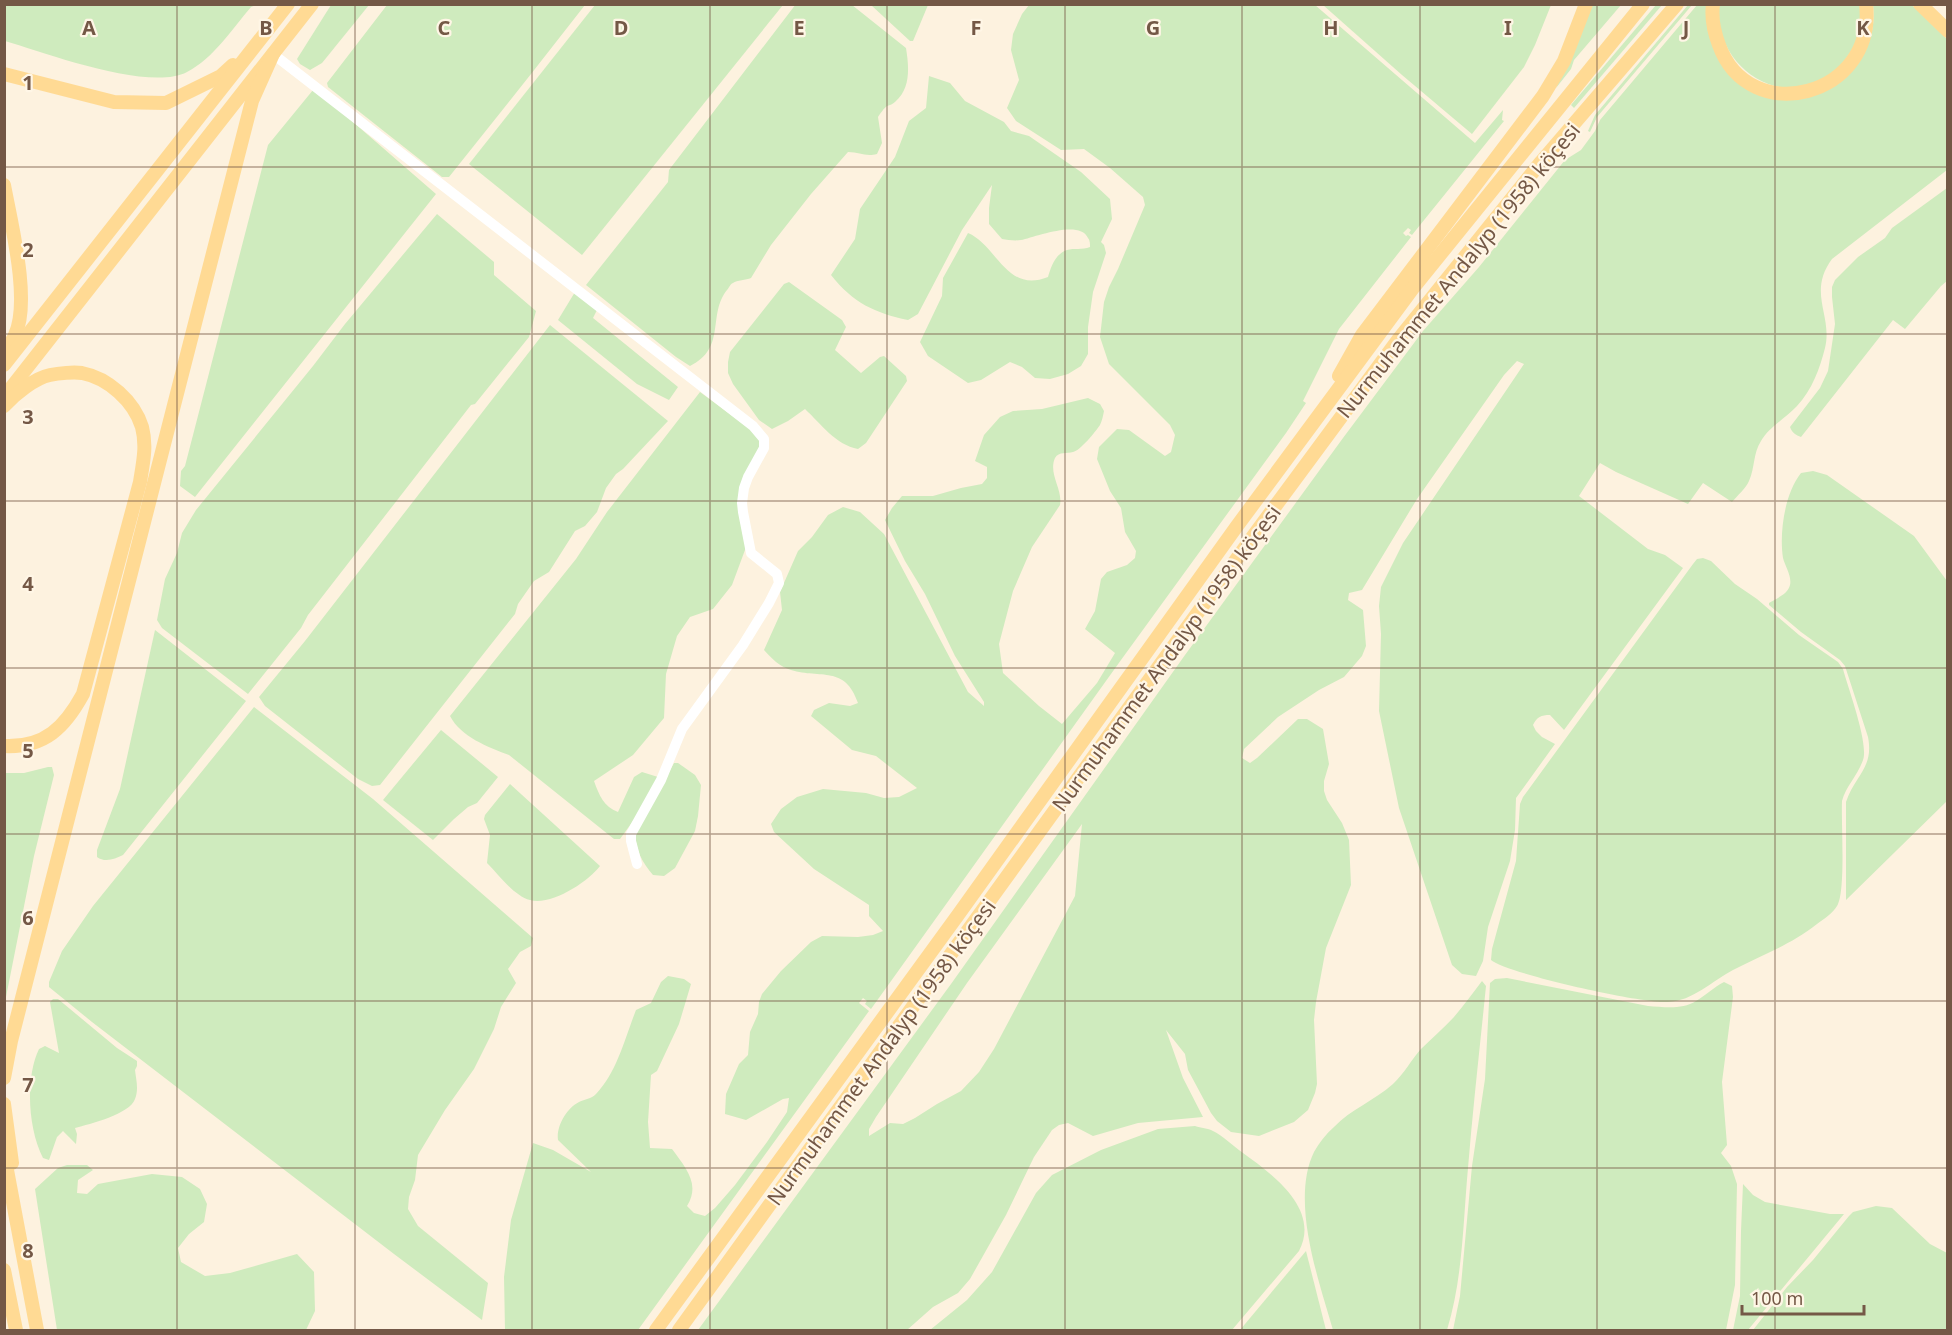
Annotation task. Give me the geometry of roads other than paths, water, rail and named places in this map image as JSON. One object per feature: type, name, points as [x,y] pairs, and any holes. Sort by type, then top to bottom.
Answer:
[{"type":"main road","points":[[4,365],[288,4]]},
{"type":"main road","points":[[4,397],[312,4]]},
{"type":"main road","points":[[1316,419],[1362,335],[1552,82],[1570,48],[1586,4]]},
{"type":"main road","name":"Nurmuhammet Andalyp (1958) köçesi","points":[[656,1330],[1413,288],[1642,4]]},
{"type":"main road","name":"Nurmuhammet Andalyp (1958) köçesi","points":[[679,1330],[1251,539],[1398,340],[1541,162],[1677,4]]},
{"type":"main road","points":[[1713,4],[1713,23],[1718,41],[1724,56],[1735,70],[1757,86],[1774,92],[1795,94],[1826,85],[1840,75],[1853,61],[1865,34],[1868,17],[1866,4]]},
{"type":"main road","points":[[1920,4],[1947,31]]},
{"type":"main road","points":[[4,74],[114,102],[166,103],[221,76],[261,40]]},
{"type":"main road","points":[[4,1078],[11,1041],[252,101],[273,54]]},
{"type":"main road","points":[[4,185],[20,279],[20,313],[16,335],[4,351]]},
{"type":"main road","points":[[4,406],[15,394],[48,375],[81,373],[107,383],[127,400],[141,426],[146,452],[83,694],[70,717],[52,735],[28,744],[4,747]]},
{"type":"main road","points":[[4,1104],[20,1239]]},
{"type":"main road","points":[[4,1154],[37,1330]]},
{"type":"main road","points":[[4,1270],[16,1330]]},
{"type":"street","points":[[273,54],[753,426],[764,439],[764,448],[744,488],[743,513],[751,553],[774,570],[779,583],[770,603],[743,645],[677,737],[661,780],[631,834],[637,864]]}]
